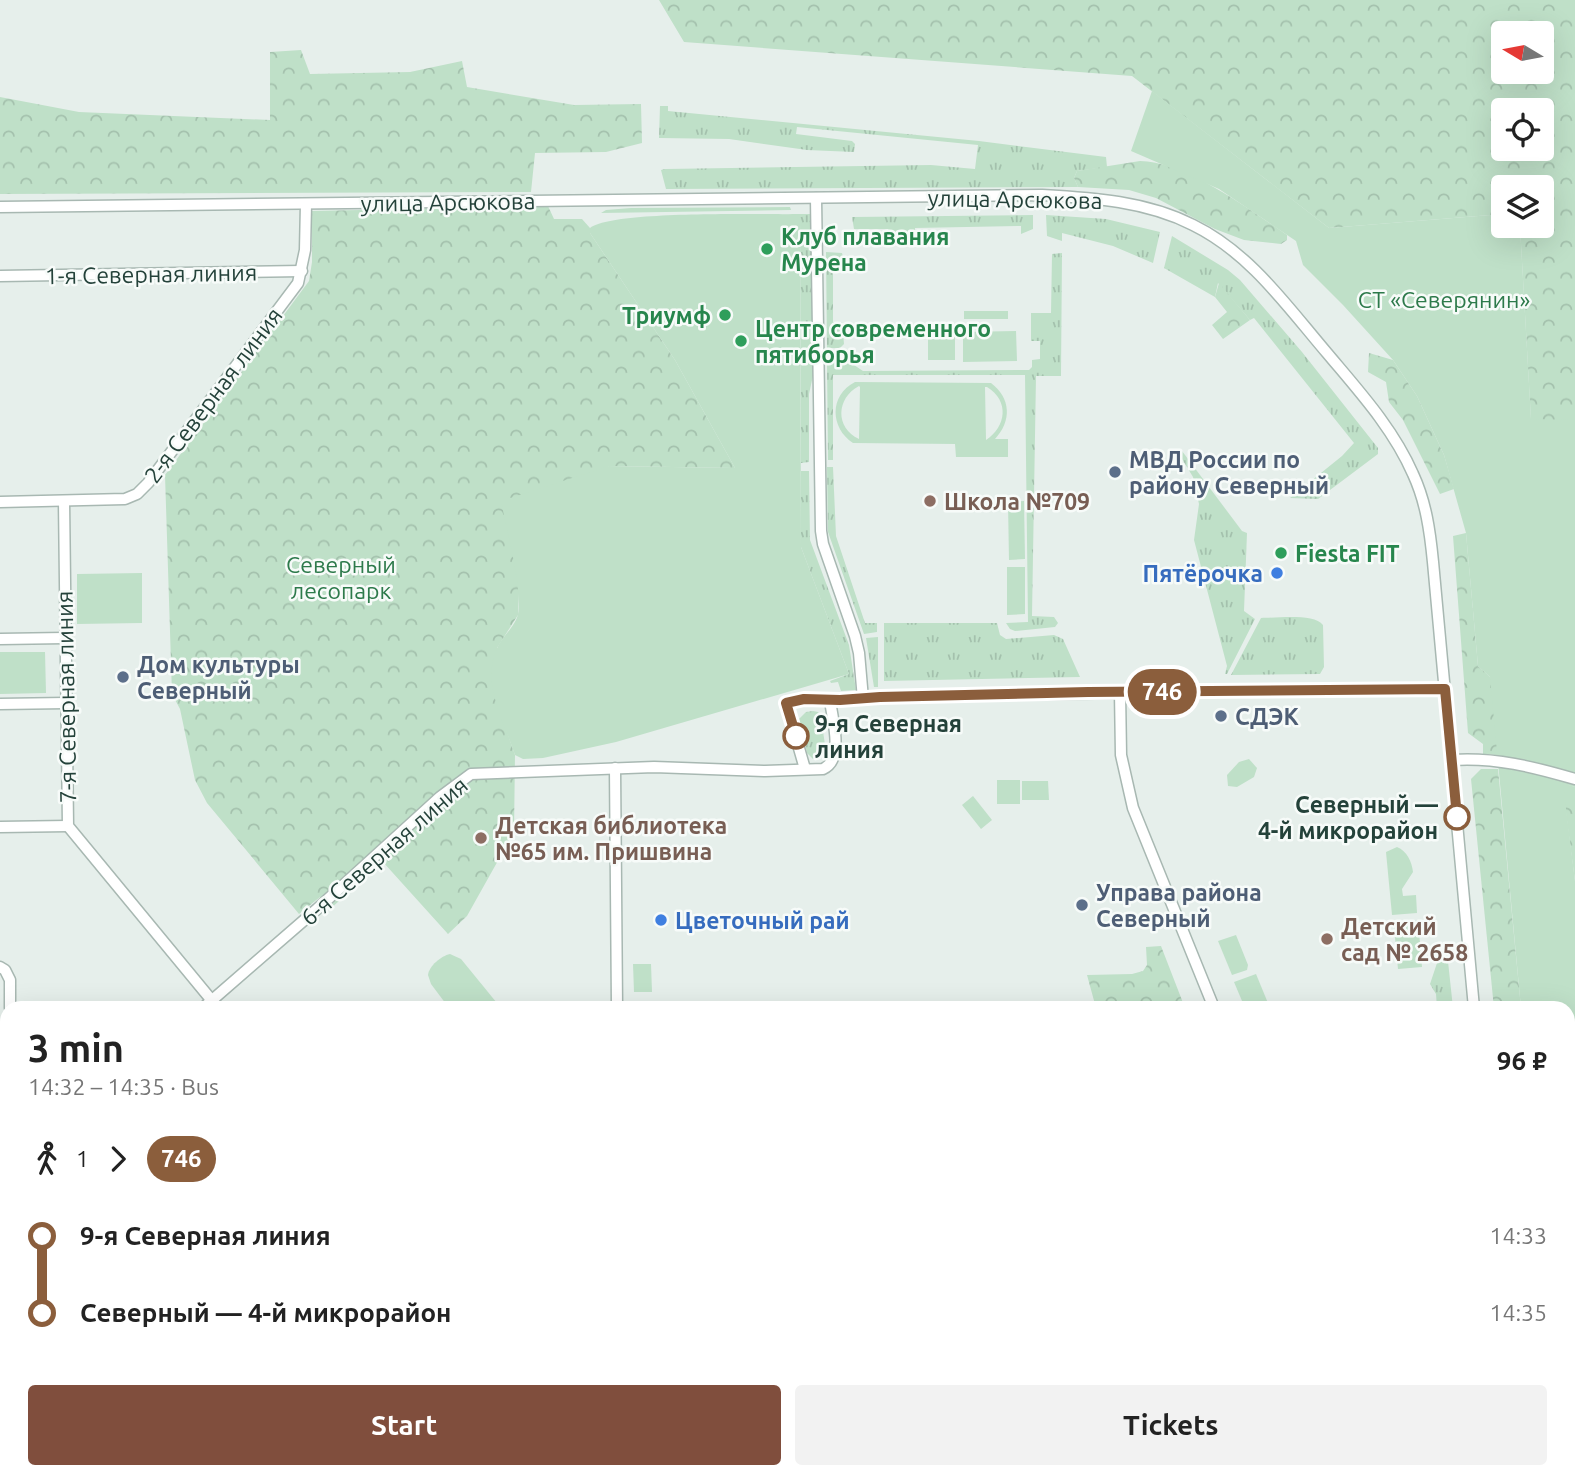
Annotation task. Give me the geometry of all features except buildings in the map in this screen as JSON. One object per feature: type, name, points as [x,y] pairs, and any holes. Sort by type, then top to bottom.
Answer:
[{"type":"street","name":"улица Арсюкова","points":[[0,207],[1042,195],[1112,200],[1171,215],[1204,231],[1239,254],[1264,278],[1361,394],[1397,441],[1420,491],[1430,534],[1473,1001]]},
{"type":"street","points":[[816,198],[821,531],[823,544],[855,636],[863,699]]},
{"type":"street","name":"2-я Северная линия","points":[[0,502],[125,499],[137,494],[298,283],[305,250],[306,204]]},
{"type":"street","name":"1-я Северная линия","points":[[0,276],[302,271]]},
{"type":"street","name":"7-я Северная линия","points":[[64,501],[68,826],[208,1001]]},
{"type":"street","points":[[0,639],[65,638]]},
{"type":"street","points":[[805,769],[786,703],[804,699],[1445,689]]},
{"type":"street","points":[[1120,692],[1121,755],[1133,808],[1211,1001]]},
{"type":"street","name":"6-я Северная линия","points":[[215,1001],[440,797],[471,774],[615,768],[826,768],[834,761],[836,754],[831,700]]},
{"type":"street","points":[[0,704],[66,703]]},
{"type":"street","points":[[1452,760],[1512,762],[1575,779]]},
{"type":"street","points":[[615,768],[617,1001]]},
{"type":"street","points":[[0,827],[68,826]]},
{"type":"street","points":[[0,967],[5,970],[10,980],[9,1001]]},
{"type":"green space","points":[[659,0],[1575,0],[1575,420],[1531,420],[1521,238],[1554,238],[1554,175],[1491,175],[1491,215],[1329,228],[1132,76],[684,42]]},
{"type":"green space","points":[[301,50],[310,74],[410,72],[462,61],[467,87],[574,105],[641,104],[642,143],[606,152],[535,153],[531,192],[0,194],[0,97],[79,112],[270,120],[270,52]]},
{"type":"green space","name":"СТ «Северянин»","points":[[1152,91],[1329,228],[1491,215],[1491,238],[1521,238],[1531,419],[1575,420],[1575,787],[1563,784],[1575,881],[1575,1001],[1520,1001],[1490,677],[1478,666],[1466,533],[1444,455],[1417,396],[1393,360],[1303,265],[1296,241],[1219,189],[1131,151]]},
{"type":"green space","points":[[660,106],[668,106],[668,111],[979,141],[1106,157],[1107,167],[1077,171],[1074,178],[1078,187],[666,189],[661,170],[665,169],[931,165],[975,169],[978,145],[797,127],[796,134],[852,141],[855,144],[854,152],[807,150],[729,139],[659,138]]},
{"type":"green space","points":[[1140,161],[1158,163],[1197,178],[1287,235],[1287,240],[1281,244],[1244,240],[1215,229],[1156,198],[1129,190],[1078,187],[1074,178],[1077,171]]},
{"type":"green space","name":"Северный лесопарк","points":[[548,206],[554,219],[582,219],[590,228],[590,233],[675,360],[735,468],[609,466],[519,593],[518,615],[497,648],[506,729],[515,755],[514,832],[467,916],[448,934],[383,862],[330,909],[320,897],[299,914],[207,803],[195,780],[180,709],[172,694],[165,475],[309,281],[312,262],[312,211]]},
{"type":"green space","points":[[790,207],[791,210],[601,213],[606,210],[631,208]]},
{"type":"green space","points":[[800,214],[810,214],[814,371],[809,394],[809,462],[801,463]]},
{"type":"green space","points":[[800,214],[801,547],[849,674],[616,742],[543,758],[523,759],[515,755],[496,701],[492,673],[498,646],[515,622],[519,604],[501,501],[609,466],[735,468],[675,360],[590,233],[590,228],[604,222],[657,216]]},
{"type":"green space","points":[[1033,215],[1033,229],[1021,234],[1021,226],[915,228],[915,236],[892,238],[888,229],[854,229],[852,217]]},
{"type":"green space","points":[[1046,215],[1106,219],[1160,232],[1153,263],[1113,246],[1062,233],[1062,241],[1047,236]]},
{"type":"green space","points":[[1172,236],[1240,280],[1302,352],[1378,448],[1378,454],[1318,499],[1290,498],[1354,443],[1254,318],[1250,320],[1218,283],[1215,297],[1164,268]]},
{"type":"green space","points":[[826,252],[842,253],[843,257],[838,264],[833,264],[833,322],[842,322],[844,344],[840,348],[827,348]]},
{"type":"green space","points":[[1062,253],[1061,376],[1036,376],[1032,616],[1054,617],[1058,623],[1055,627],[1015,631],[1006,623],[1028,622],[1025,375],[833,375],[833,460],[828,460],[827,362],[848,361],[863,371],[1029,370],[1032,360],[1040,359],[1040,341],[1031,341],[1031,313],[1051,313],[1052,254]]},
{"type":"green space","points":[[1219,283],[1250,320],[1223,339],[1212,325],[1227,312],[1215,297]]},
{"type":"green space","points":[[964,311],[1008,311],[1008,319],[964,319]]},
{"type":"green space","points":[[1016,331],[1017,361],[963,362],[963,332]]},
{"type":"green space","points":[[928,336],[955,336],[955,360],[928,360]]},
{"type":"green space","points":[[1369,353],[1393,360],[1417,396],[1444,455],[1454,489],[1440,494],[1403,420],[1389,402],[1386,382],[1368,372]]},
{"type":"green space","points":[[855,382],[991,383],[1006,403],[1004,425],[995,439],[1008,439],[1008,457],[956,457],[955,444],[853,443],[840,429],[836,412],[840,395]],"holes":[[[860,387],[859,439],[846,428],[841,413],[846,398]],[[987,387],[999,399],[1003,414],[998,428],[986,440]]]},
{"type":"green space","points":[[1182,451],[1242,531],[1247,533],[1244,611],[1255,619],[1227,674],[1194,540],[1199,504],[1193,477],[1179,454]]},
{"type":"green space","points":[[827,467],[833,467],[836,536],[865,623],[877,623],[877,632],[864,634],[828,532]]},
{"type":"green space","points":[[801,471],[809,471],[810,540],[849,645],[856,690],[841,691],[838,682],[830,681],[849,674],[801,547]]},
{"type":"green space","points":[[1024,501],[1025,559],[1009,560],[1008,502]]},
{"type":"green space","points":[[1466,533],[1478,666],[1490,677],[1541,758],[1483,754],[1483,744],[1468,733],[1453,536]]},
{"type":"green space","points":[[1007,567],[1025,567],[1025,614],[1007,615]]},
{"type":"green space","points":[[142,573],[142,623],[77,624],[77,574]]},
{"type":"green space","points":[[1261,618],[1304,618],[1323,625],[1324,667],[1320,674],[1231,675]]},
{"type":"green space","points":[[884,623],[997,623],[1000,635],[1006,639],[1054,635],[1063,639],[1080,677],[884,681]]},
{"type":"green space","points":[[878,637],[878,687],[874,687],[866,638]]},
{"type":"green space","points":[[0,652],[45,652],[46,693],[0,694]]},
{"type":"green space","points":[[806,712],[818,712],[821,717],[826,752],[824,756],[813,759],[807,753],[799,719]]},
{"type":"green space","points":[[1249,759],[1257,768],[1254,777],[1237,787],[1228,786],[1227,775],[1239,762]]},
{"type":"green space","points":[[1481,769],[1498,769],[1520,1001],[1493,1001],[1471,779]]},
{"type":"green space","points":[[997,780],[1020,780],[1020,804],[997,804]]},
{"type":"green space","points":[[1022,781],[1048,781],[1049,800],[1022,800]]},
{"type":"green space","points":[[1562,783],[1575,787],[1575,881]]},
{"type":"green space","points":[[973,796],[992,820],[981,829],[962,805]]},
{"type":"green space","points":[[1397,847],[1406,854],[1413,872],[1402,889],[1403,896],[1416,895],[1417,913],[1392,915],[1386,852]]},
{"type":"green space","points":[[1418,920],[1422,967],[1398,969],[1394,927]]},
{"type":"green space","points":[[1236,935],[1248,965],[1247,970],[1232,975],[1218,941]]},
{"type":"green space","points":[[1161,946],[1182,1001],[1094,1001],[1087,975],[1132,974],[1143,971],[1147,965],[1146,947]]},
{"type":"green space","points":[[1447,952],[1452,1001],[1436,1001],[1430,984],[1437,963]]},
{"type":"green space","points":[[450,954],[461,959],[495,1001],[444,1001],[428,975],[436,962]]},
{"type":"green space","points":[[633,964],[651,964],[652,992],[634,992]]},
{"type":"green space","points":[[1256,974],[1267,1001],[1242,1001],[1234,982]]},
{"type":"bus line","name":"746","points":[[796,736],[786,703],[804,699],[1097,692],[1445,689],[1457,817]]},
{"type":"place","name":"Клуб плавания Мурена","points":[[767,249]]},
{"type":"place","name":"Триумф","points":[[725,315]]},
{"type":"place","name":"Центр современного пятиборья","points":[[741,341]]},
{"type":"place","name":"МВД России по району Северный","points":[[1115,472]]},
{"type":"place","name":"Школа №709","points":[[930,501]]},
{"type":"place","name":"Fiesta FIT","points":[[1281,553]]},
{"type":"place","name":"Пятёрочка","points":[[1277,573]]},
{"type":"place","name":"Дом культуры Северный","points":[[123,677]]},
{"type":"place","name":"СДЭК","points":[[1221,716]]},
{"type":"place","name":"9-я Северная линия","points":[[796,736]]},
{"type":"place","name":"Северный — 4-й микрорайон","points":[[1457,817]]},
{"type":"place","name":"Детская библиотека №65 им. Пришвина","points":[[481,838]]},
{"type":"place","name":"Управа района Северный","points":[[1082,905]]},
{"type":"place","name":"Цветочный рай","points":[[661,920]]},
{"type":"place","name":"Детский сад № 2658","points":[[1327,939]]}]
